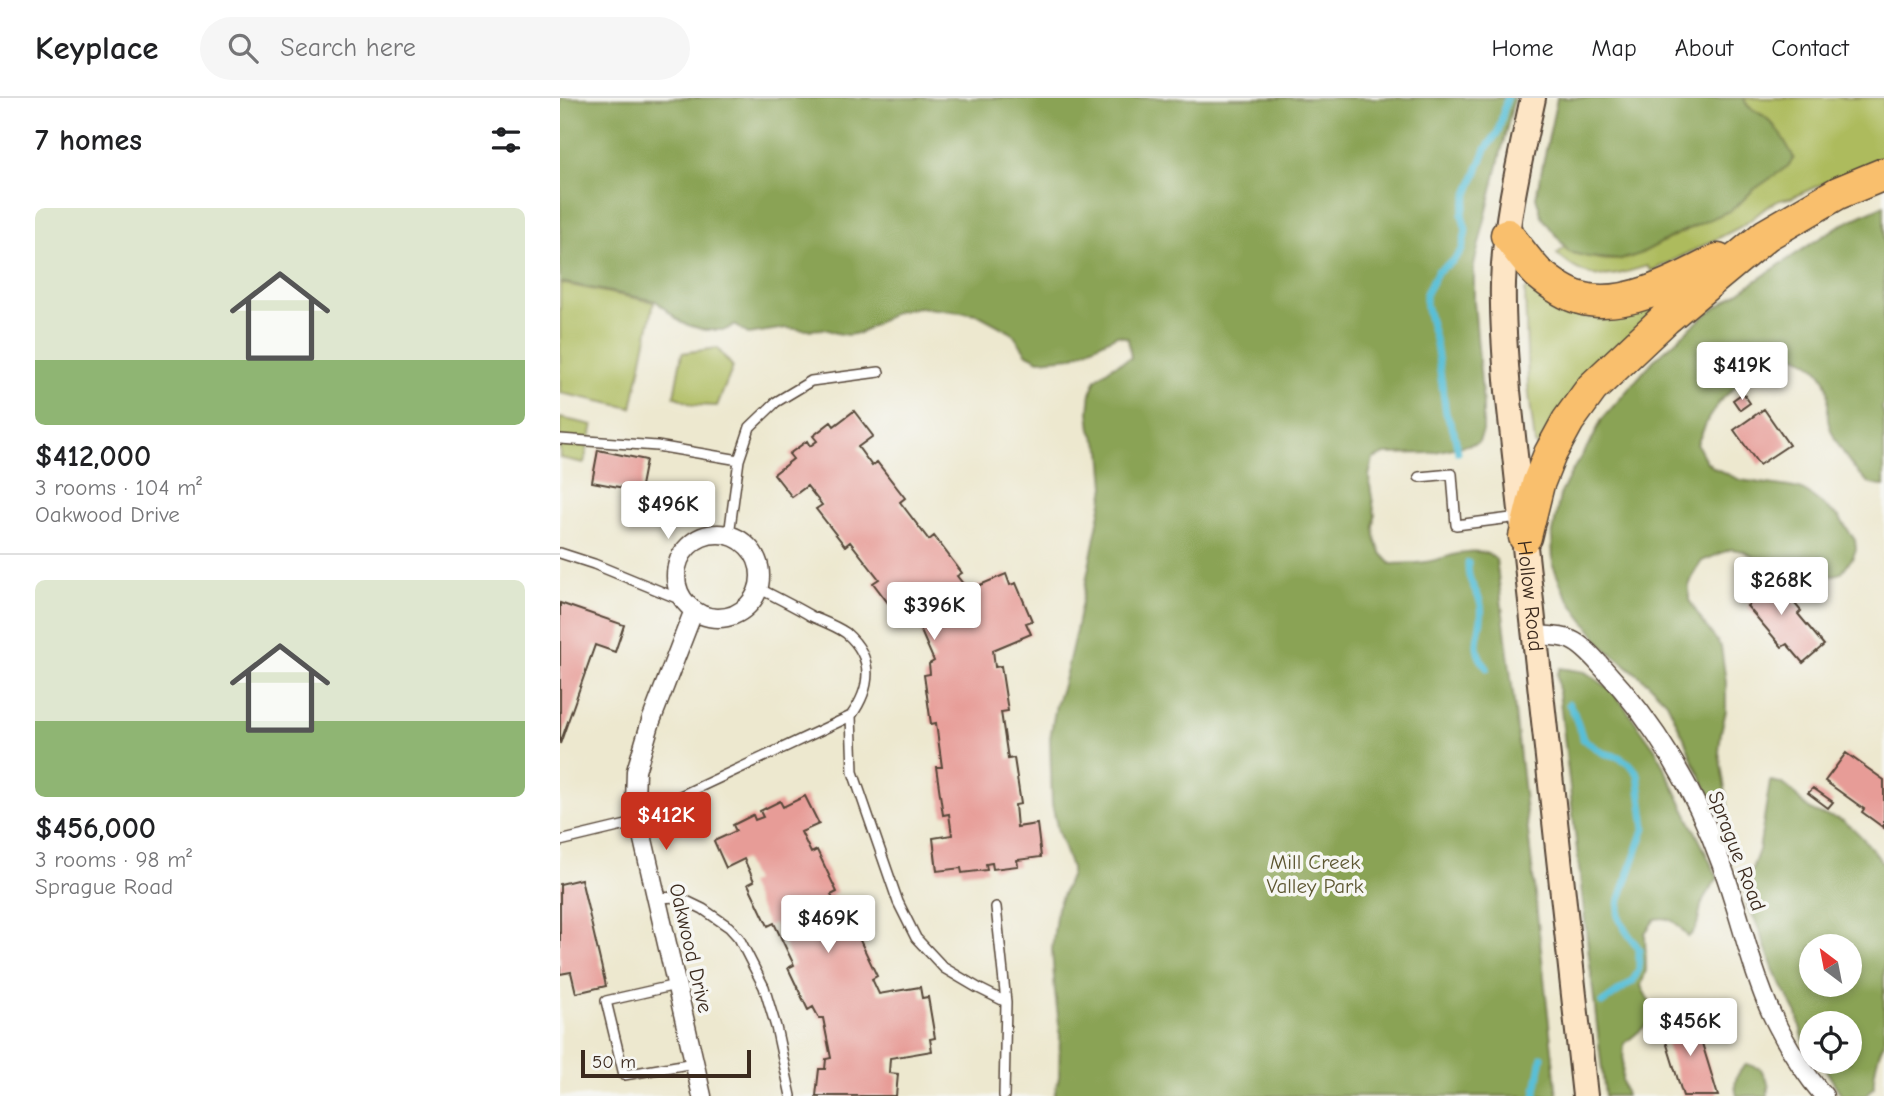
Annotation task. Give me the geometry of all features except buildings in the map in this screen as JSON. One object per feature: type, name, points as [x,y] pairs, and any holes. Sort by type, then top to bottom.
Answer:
[{"type":"highway","points":[[1507,235],[1537,272],[1559,288],[1580,298],[1608,301],[1636,296],[1669,283],[1766,235],[1838,193],[1884,174]]},
{"type":"highway","points":[[1523,527],[1549,454],[1592,388],[1665,319],[1766,235]]},
{"type":"main road","name":"Hollow Road","points":[[1533,98],[1507,235],[1503,282],[1504,341],[1585,1096]]},
{"type":"street","points":[[717,534],[729,535],[751,550],[760,575],[758,588],[752,600],[731,616],[705,616],[689,606],[678,591],[676,568],[680,557],[695,541],[717,534]]},
{"type":"street","name":"Oakwood Drive","points":[[689,606],[641,752],[634,787],[638,818],[702,1096]]},
{"type":"street","name":"Sprague Road","points":[[1534,635],[1571,640],[1584,648],[1630,699],[1671,758],[1689,789],[1722,864],[1772,1014],[1799,1063],[1824,1096]]},
{"type":"lane","points":[[729,535],[739,460],[750,427],[776,402],[811,381],[879,372]]},
{"type":"lane","points":[[560,439],[657,446],[739,460]]},
{"type":"lane","points":[[1419,477],[1452,474],[1456,525],[1523,527]]},
{"type":"lane","points":[[560,553],[594,564],[689,606]]},
{"type":"lane","points":[[560,841],[638,818],[851,716],[862,700],[867,682],[865,663],[857,645],[844,632],[758,588]]},
{"type":"lane","points":[[851,716],[853,772],[898,902],[916,938],[944,968],[1006,1002]]},
{"type":"lane","points":[[657,898],[678,897],[688,901],[720,919],[739,938],[764,987],[791,1096]]},
{"type":"lane","points":[[996,907],[1006,1002],[1004,1096]]},
{"type":"lane","points":[[676,985],[606,1000],[624,1075],[694,1063]]},
{"type":"green space","name":"Mill Creek Valley Park","points":[[560,98],[1514,98],[1474,265],[1483,431],[1476,443],[1430,453],[1385,454],[1373,459],[1369,476],[1376,541],[1381,553],[1391,564],[1425,562],[1471,552],[1488,554],[1496,559],[1557,1096],[1054,1096],[1059,1077],[1060,1031],[1052,949],[1057,908],[1071,868],[1052,804],[1050,738],[1076,631],[1105,487],[1102,451],[1091,430],[1091,391],[1096,379],[1113,366],[1131,358],[1128,338],[1117,335],[1072,357],[1039,360],[1027,354],[1012,333],[977,314],[918,307],[896,312],[860,333],[848,335],[825,329],[786,328],[748,334],[735,325],[725,330],[704,330],[682,323],[656,301],[560,282]]},
{"type":"green space","points":[[1557,98],[1744,98],[1746,104],[1775,127],[1794,158],[1788,166],[1729,211],[1640,254],[1620,260],[1588,257],[1569,252],[1542,217],[1536,197]]},
{"type":"green space","points":[[1744,98],[1884,98],[1884,158],[1776,202],[1740,227],[1651,271],[1647,266],[1599,276],[1579,270],[1557,254],[1565,247],[1569,252],[1599,259],[1629,258],[1738,205],[1752,191],[1785,142]]},
{"type":"green space","points":[[1884,205],[1884,486],[1868,482],[1838,443],[1829,425],[1828,389],[1821,374],[1806,361],[1781,350],[1746,373],[1719,402],[1697,444],[1706,461],[1714,468],[1740,480],[1800,489],[1809,494],[1839,517],[1855,540],[1856,549],[1841,573],[1831,576],[1803,572],[1779,559],[1755,557],[1731,549],[1702,561],[1694,573],[1689,586],[1689,600],[1721,647],[1726,682],[1726,711],[1719,752],[1728,808],[1726,815],[1720,815],[1667,702],[1605,648],[1563,590],[1553,565],[1552,537],[1560,495],[1602,419],[1654,360],[1704,316],[1815,241],[1839,226]]},
{"type":"green space","points":[[560,283],[654,302],[632,408],[560,393]]},
{"type":"green space","points":[[1528,287],[1556,307],[1586,317],[1623,317],[1658,306],[1537,447],[1528,386],[1525,290]]},
{"type":"green space","points":[[717,348],[733,367],[717,406],[693,405],[674,396],[682,353]]},
{"type":"green space","points":[[560,418],[593,425],[584,463],[560,458]]},
{"type":"green space","points":[[1560,668],[1585,672],[1613,691],[1655,749],[1718,878],[1704,898],[1695,929],[1688,937],[1678,925],[1666,918],[1655,919],[1645,933],[1646,970],[1641,986],[1651,1005],[1649,1023],[1624,1044],[1622,1080],[1626,1096],[1605,1096],[1557,675]]},
{"type":"green space","points":[[1770,781],[1783,784],[1812,811],[1849,825],[1884,865],[1884,1043],[1876,1064],[1874,1087],[1866,1096],[1842,1096],[1828,1074],[1862,1074],[1862,1011],[1799,1011],[1799,1022],[1774,971],[1748,907],[1745,888],[1759,850]]},
{"type":"green space","points":[[1747,1064],[1761,1069],[1769,1085],[1767,1096],[1737,1096],[1736,1078]]},
{"type":"waterway","points":[[1458,452],[1446,413],[1426,293],[1438,271],[1453,261],[1462,250],[1466,230],[1462,215],[1468,194],[1486,149],[1498,132],[1507,98]]},
{"type":"waterway","points":[[1468,563],[1469,577],[1481,605],[1478,651],[1487,668]]},
{"type":"waterway","points":[[1569,704],[1583,739],[1603,753],[1619,757],[1630,764],[1638,774],[1645,827],[1620,899],[1618,916],[1639,949],[1639,969],[1633,981],[1602,1003]]},
{"type":"waterway","points":[[1535,1096],[1542,1057]]}]
